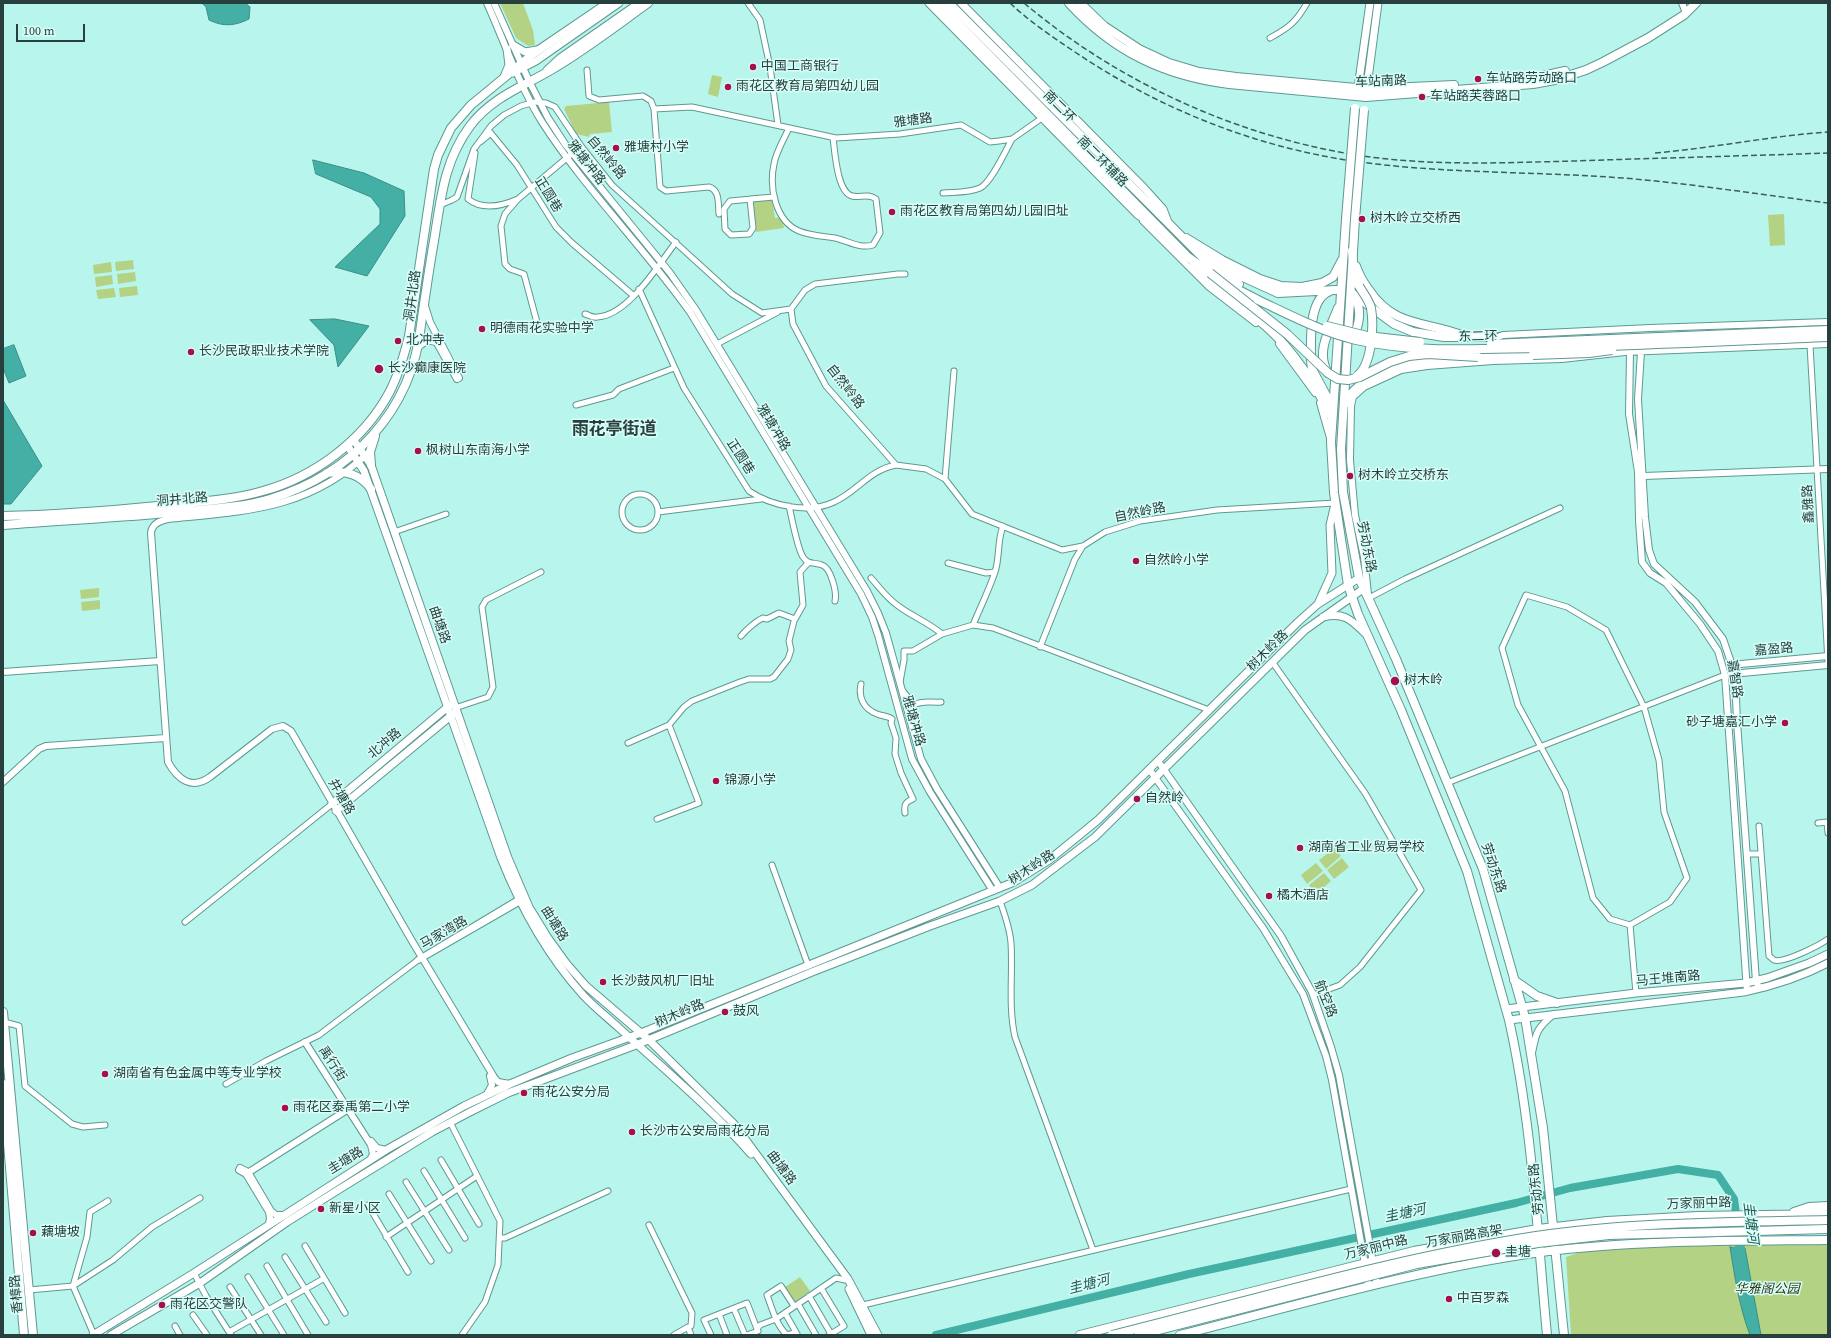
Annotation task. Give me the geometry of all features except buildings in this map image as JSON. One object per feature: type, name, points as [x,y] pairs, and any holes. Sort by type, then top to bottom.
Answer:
[{"type":"main road","name":"洞井北路","points":[[3,516],[121,509],[236,497],[279,486],[319,465],[347,445],[370,421],[389,393],[404,355],[409,336],[431,184],[438,155],[451,128],[462,114],[480,97],[519,68],[539,49],[608,3]]},
{"type":"main road","points":[[519,68],[536,61],[619,3]]},
{"type":"main road","points":[[541,75],[560,58],[639,3]]},
{"type":"main road","name":"洞井北路","points":[[3,525],[121,517],[244,505],[288,492],[324,474],[353,454],[378,430],[398,400],[417,350],[440,205],[452,156],[463,136],[482,112],[492,103],[541,75],[609,32],[648,3]]},
{"type":"main road","name":"南二环辅路","points":[[929,3],[1138,215],[1161,230]]},
{"type":"main road","name":"南二环","points":[[938,3],[1161,230]]},
{"type":"main road","name":"南二环","points":[[949,3],[1168,222]]},
{"type":"main road","name":"南二环辅路","points":[[960,3],[1164,209],[1168,222]]},
{"type":"main road","name":"车站南路","points":[[1069,3],[1083,18],[1110,40],[1138,57],[1163,69],[1210,82],[1325,93],[1367,93],[1511,82],[1552,74],[1585,64],[1601,57],[1645,34],[1685,7],[1696,3]]},
{"type":"main road","name":"车站南路","points":[[1080,3],[1099,21],[1124,40],[1154,57],[1184,68],[1236,77],[1326,84],[1357,92]]},
{"type":"main road","points":[[1353,379],[1361,373],[1367,364],[1371,335],[1370,308],[1368,300],[1359,286],[1354,272],[1350,219],[1355,108],[1370,3]]},
{"type":"main road","points":[[1332,421],[1344,254],[1350,219],[1378,3]]},
{"type":"main road","points":[[503,79],[509,65],[510,47],[530,53],[539,49]]},
{"type":"main road","name":"东二环","points":[[1168,222],[1214,268],[1240,284],[1311,319],[1342,330],[1374,337],[1442,344],[1482,345],[1522,342],[1828,330]]},
{"type":"main road","name":"东二环","points":[[1161,230],[1188,257],[1210,273],[1246,294],[1311,325],[1335,334],[1370,342],[1440,349],[1473,350],[1643,348],[1828,337]]},
{"type":"main road","points":[[1178,232],[1209,253],[1274,285],[1291,287],[1316,285],[1333,277],[1344,254]]},
{"type":"main road","points":[[1193,248],[1232,272],[1273,292],[1287,294],[1320,290],[1336,290],[1326,292],[1317,301],[1311,345],[1312,369],[1326,397],[1332,421]]},
{"type":"main road","points":[[1352,251],[1358,272],[1372,296],[1394,316],[1464,336],[1498,337],[1522,342]]},
{"type":"main road","points":[[1341,426],[1346,368],[1352,251]]},
{"type":"main road","points":[[1188,257],[1214,285],[1271,331],[1286,347],[1316,388],[1332,421]]},
{"type":"main road","points":[[1210,273],[1287,334],[1328,374],[1338,379],[1353,379],[1390,362],[1409,356],[1428,354],[1478,357]]},
{"type":"main road","points":[[1346,368],[1359,321],[1360,309],[1353,294],[1394,324],[1413,332],[1456,338],[1464,336]]},
{"type":"main road","points":[[1328,374],[1322,352],[1341,301]]},
{"type":"main road","points":[[1341,426],[1344,407],[1348,397],[1358,387],[1372,378],[1399,366],[1413,362],[1478,357],[1589,353],[1643,348]]},
{"type":"main road","name":"劳动东路","points":[[1332,421],[1335,503],[1348,585],[1467,871],[1515,1044],[1533,1181],[1547,1335]]},
{"type":"main road","name":"劳动东路","points":[[1341,426],[1341,472],[1343,492],[1359,578],[1363,589],[1369,598],[1483,869],[1525,1017],[1543,1128],[1564,1335]]},
{"type":"main road","points":[[371,465],[368,454],[378,430]]},
{"type":"main road","points":[[353,439],[360,448],[368,454]]},
{"type":"main road","name":"曲塘路","points":[[347,445],[359,462],[371,490],[501,858],[522,899],[551,942],[582,982],[596,996],[649,1040],[734,1124],[848,1279],[878,1335]]},
{"type":"main road","name":"曲塘路","points":[[371,465],[527,916],[555,961],[582,994],[732,1132],[758,1163],[844,1280],[871,1335]]},
{"type":"main road","points":[[324,474],[346,473],[362,479],[371,490]]},
{"type":"main road","points":[[1318,604],[1332,573],[1330,525],[1335,503]]},
{"type":"main road","name":"树木岭路","points":[[628,1037],[993,891],[1033,872],[1084,833],[1318,604],[1359,578]]},
{"type":"main road","name":"树木岭路","points":[[636,1045],[812,972],[930,926],[1000,901],[1032,885],[1080,848],[1156,778],[1305,630],[1352,595],[1363,589]]},
{"type":"main road","points":[[1321,618],[1331,615],[1344,616],[1352,621],[1368,636]]},
{"type":"main road","name":"北冲路","points":[[335,807],[447,708],[455,707]]},
{"type":"main road","name":"北冲路","points":[[335,807],[450,716],[455,707]]},
{"type":"main road","name":"马王堆南路","points":[[1506,1009],[1636,993],[1746,983],[1809,963],[1828,954]]},
{"type":"main road","name":"马王堆南路","points":[[1509,1020],[1556,1013],[1746,991],[1800,976],[1827,964]]},
{"type":"main road","points":[[1514,980],[1536,996],[1557,1003]]},
{"type":"main road","name":"香樟路","points":[[3,1012],[33,1335]]},
{"type":"main road","name":"圭塘路","points":[[93,1335],[194,1273],[386,1150],[440,1119],[510,1084],[572,1058],[628,1037]]},
{"type":"main road","name":"圭塘路","points":[[111,1335],[200,1283],[294,1218],[450,1122],[508,1093],[636,1045]]},
{"type":"main road","name":"香樟路","points":[[3,1084],[6,1153],[24,1335]]},
{"type":"main road","points":[[1783,1215],[1809,1207],[1828,1206]]},
{"type":"main road","name":"万家丽中路","points":[[1080,1335],[1414,1251],[1538,1229],[1607,1221],[1698,1216],[1828,1214]]},
{"type":"main road","name":"万家丽路高架","points":[[1112,1335],[1416,1258],[1537,1236],[1609,1227],[1828,1220]]},
{"type":"main road","name":"万家丽路高架","points":[[1139,1335],[1417,1264],[1538,1243],[1609,1235],[1828,1230]]},
{"type":"main road","points":[[1180,1335],[1419,1274],[1539,1253],[1610,1245],[1828,1240]]},
{"type":"street","name":"雅塘冲路","points":[[487,3],[510,47]]},
{"type":"street","name":"雅塘冲路","points":[[494,3],[510,47],[526,83],[532,103],[541,120],[696,310],[878,612],[900,685],[914,739],[928,774],[1000,888]]},
{"type":"street","points":[[748,3],[760,20],[770,67],[778,125]]},
{"type":"street","points":[[1270,38],[1286,29],[1297,19],[1308,3]]},
{"type":"street","points":[[587,70],[589,96],[599,100],[643,96],[651,101],[654,109],[660,187],[666,191],[709,187],[714,188],[717,192],[719,214]]},
{"type":"street","name":"雅塘冲路","points":[[526,83],[540,102],[570,156]]},
{"type":"street","points":[[440,205],[457,197],[474,149],[504,115],[521,106],[540,102]]},
{"type":"street","name":"自然岭路","points":[[540,102],[555,107],[581,146],[612,185],[732,294],[762,313],[779,312],[791,309],[793,324],[826,386],[896,465],[926,469],[945,479],[972,514],[1062,550],[1083,546],[1105,532],[1140,521],[1217,510],[1335,503]]},
{"type":"street","name":"雅塘路","points":[[654,109],[692,107],[833,138],[900,134],[961,125],[990,142],[1012,139],[1042,118]]},
{"type":"street","points":[[789,128],[774,164],[774,197],[779,210],[786,220],[798,230],[813,236],[836,238],[859,246],[873,245],[880,233],[876,199],[867,195],[853,196],[845,193],[840,184],[833,138]]},
{"type":"street","points":[[489,132],[475,151],[468,199],[475,204],[487,206],[505,205],[518,199]]},
{"type":"street","name":"正圆巷","points":[[489,132],[517,165],[556,227],[572,243],[634,296]]},
{"type":"street","points":[[943,193],[975,190],[982,187],[998,164],[1012,139]]},
{"type":"street","points":[[539,330],[524,274],[510,268],[505,264],[501,226],[505,214],[518,199],[581,146]]},
{"type":"street","points":[[750,199],[753,228],[749,234],[731,235],[725,229],[724,209],[730,201],[750,199],[774,197]]},
{"type":"street","points":[[1138,215],[1208,286],[1261,326],[1278,342],[1319,400],[1332,442]]},
{"type":"street","points":[[585,314],[596,318],[618,310],[634,296],[676,242]]},
{"type":"street","name":"雅塘冲路","points":[[659,264],[690,312],[861,594],[872,617],[912,759],[921,779],[993,891]]},
{"type":"street","points":[[791,309],[805,290],[815,284],[904,274]]},
{"type":"street","name":"正圆巷","points":[[639,289],[684,388],[749,491],[761,499],[789,506],[816,507],[834,502],[884,467],[896,465]]},
{"type":"street","points":[[417,350],[425,342],[431,341],[437,343],[456,379],[459,378],[430,322],[424,300]]},
{"type":"street","points":[[717,344],[779,312]]},
{"type":"street","points":[[1498,337],[1503,335],[1650,328],[1828,322]]},
{"type":"street","points":[[1341,426],[1353,396],[1364,387],[1378,380],[1410,368],[1493,361],[1589,357],[1630,352],[1643,348],[1828,344]]},
{"type":"street","name":"鑫雅路","points":[[1810,345],[1828,658]]},
{"type":"street","name":"嘉智路","points":[[1643,348],[1638,399],[1644,476],[1645,518],[1649,550],[1654,564],[1695,602],[1723,640],[1735,674],[1756,981],[1759,988]]},
{"type":"street","name":"嘉智路","points":[[1630,352],[1629,414],[1638,472],[1642,562],[1650,573],[1666,583],[1700,624],[1718,651],[1725,675],[1746,991]]},
{"type":"street","points":[[576,405],[613,396],[619,389],[674,368]]},
{"type":"street","points":[[945,479],[954,371]]},
{"type":"street","points":[[1353,396],[1350,416],[1350,465],[1369,598],[1405,579],[1560,508]]},
{"type":"street","name":"井塘路","points":[[368,454],[346,473],[315,490],[284,503],[245,510],[163,520],[153,526],[150,533],[164,737],[168,762],[171,767],[185,780],[195,784],[200,783],[210,777],[259,737],[272,729],[279,726],[288,728],[295,735],[421,958],[491,1078],[492,1088],[486,1095]]},
{"type":"street","points":[[1644,476],[1828,469]]},
{"type":"street","points":[[635,494],[645,494],[654,499],[658,512],[657,519],[651,527],[641,530],[631,528],[624,520],[622,510],[626,500],[630,497],[635,494]]},
{"type":"street","points":[[658,512],[761,499]]},
{"type":"street","points":[[789,506],[802,556],[808,563],[822,565],[827,569],[836,594],[835,601]]},
{"type":"street","points":[[394,532],[446,514]]},
{"type":"street","points":[[973,625],[995,572],[999,551],[998,538],[1003,526]]},
{"type":"street","points":[[1040,647],[1075,559],[1083,546]]},
{"type":"street","points":[[628,744],[669,725],[684,707],[692,701],[748,679],[770,679],[774,677],[788,659],[791,650],[789,641],[795,619],[803,605],[800,572],[808,563]]},
{"type":"street","points":[[948,563],[986,573],[995,572]]},
{"type":"street","points":[[455,707],[488,697],[493,688],[482,607],[486,600],[540,572]]},
{"type":"street","points":[[871,578],[886,596],[899,607],[933,626],[942,634]]},
{"type":"street","points":[[1526,595],[1567,607],[1606,630],[1644,707],[1659,760],[1664,812],[1687,878],[1670,902],[1630,925],[1610,919],[1593,898],[1565,791],[1518,705],[1502,648],[1526,595]]},
{"type":"street","points":[[741,636],[746,630],[752,628],[755,623],[763,618],[767,619],[779,613],[795,619]]},
{"type":"street","points":[[941,702],[925,702],[914,705],[900,685],[904,652],[913,651],[942,634],[973,625],[993,628],[1210,710]]},
{"type":"street","name":"嘉盈路","points":[[1722,666],[1828,658]]},
{"type":"street","points":[[3,672],[159,661]]},
{"type":"street","points":[[1273,663],[1365,793],[1421,890],[1360,967],[1340,985],[1312,994],[1303,994]]},
{"type":"street","name":"嘉盈路","points":[[1725,675],[1828,665]]},
{"type":"street","points":[[1447,783],[1725,675]]},
{"type":"street","points":[[860,684],[863,704],[869,710],[892,719],[891,723],[896,738],[894,754],[912,799],[907,801],[904,805],[904,813]]},
{"type":"street","points":[[658,819],[699,803],[669,725]]},
{"type":"street","points":[[3,779],[37,747],[45,744],[164,737]]},
{"type":"street","points":[[3,782],[42,748],[164,737]]},
{"type":"street","name":"航空路","points":[[1158,760],[1281,936],[1312,994],[1331,1047],[1339,1075],[1371,1252],[1369,1263],[1373,1286]]},
{"type":"street","name":"航空路","points":[[1149,769],[1263,928],[1303,994],[1326,1056],[1332,1080],[1363,1254],[1369,1263]]},
{"type":"street","points":[[185,922],[335,807]]},
{"type":"street","points":[[1818,823],[1827,822],[1828,833]]},
{"type":"street","points":[[1759,826],[1769,956],[1774,960],[1779,960],[1806,951],[1828,939]]},
{"type":"street","points":[[1747,854],[1761,854]]},
{"type":"street","points":[[772,865],[808,965]]},
{"type":"street","name":"马家湾路","points":[[421,958],[522,899]]},
{"type":"street","points":[[1000,901],[1008,924],[1011,942],[1010,1007],[1014,1037],[1094,1250]]},
{"type":"street","points":[[1630,925],[1636,993]]},
{"type":"street","points":[[226,1084],[319,1035],[421,958]]},
{"type":"street","name":"井塘路","points":[[421,958],[494,1077],[498,1082],[510,1084]]},
{"type":"street","points":[[1532,1057],[1535,1036],[1541,1025],[1556,1013]]},
{"type":"street","points":[[4,1022],[19,1026],[25,1086],[72,1124],[83,1127],[105,1125]]},
{"type":"street","name":"禹行街","points":[[306,1041],[375,1146],[386,1150]]},
{"type":"street","points":[[1332,1080],[1339,1075]]},
{"type":"street","points":[[247,1173],[349,1108]]},
{"type":"street","name":"禹行街","points":[[349,1108],[372,1147],[373,1154],[370,1160]]},
{"type":"street","points":[[450,1122],[500,1221],[498,1265],[485,1302],[462,1335]]},
{"type":"street","points":[[441,1160],[479,1224]]},
{"type":"street","points":[[424,1172],[465,1238]]},
{"type":"street","points":[[247,1173],[271,1211],[276,1215],[283,1215]]},
{"type":"street","points":[[247,1173],[269,1212],[269,1224]]},
{"type":"street","points":[[386,1237],[477,1176]]},
{"type":"street","points":[[406,1182],[449,1250]]},
{"type":"street","points":[[863,1305],[1351,1189]]},
{"type":"street","points":[[500,1238],[505,1238],[608,1192]]},
{"type":"street","points":[[389,1194],[431,1261]]},
{"type":"street","points":[[29,1290],[73,1286],[113,1260],[152,1227],[200,1198]]},
{"type":"street","points":[[93,1335],[73,1286],[87,1237],[90,1212],[108,1201]]},
{"type":"street","points":[[368,1205],[408,1272]]},
{"type":"street","points":[[649,1225],[692,1313],[691,1326],[674,1335]]},
{"type":"street","points":[[305,1246],[323,1279],[345,1313]]},
{"type":"street","points":[[285,1257],[326,1322]]},
{"type":"street","points":[[266,1266],[308,1335]]},
{"type":"street","points":[[194,1273],[206,1296],[230,1333],[251,1319],[323,1279]]},
{"type":"street","points":[[248,1277],[284,1335]]},
{"type":"street","points":[[758,1332],[760,1325],[785,1313],[836,1278],[844,1280]]},
{"type":"street","points":[[785,1313],[797,1334],[787,1335],[776,1318],[767,1295],[781,1286],[816,1335]]},
{"type":"street","points":[[230,1287],[261,1335]]},
{"type":"street","points":[[809,1296],[830,1334],[844,1326],[821,1288]]},
{"type":"street","points":[[710,1335],[704,1320],[748,1304],[758,1332]]},
{"type":"street","points":[[734,1309],[746,1335],[758,1332]]},
{"type":"street","points":[[719,1314],[727,1335]]},
{"type":"street","points":[[193,1315],[207,1335]]},
{"type":"street","points":[[175,1326],[180,1335]]},
{"type":"street","points":[[688,1327],[691,1335]]},
{"type":"green space","points":[[500,3],[523,3],[533,30],[535,45],[528,46],[516,38]]},
{"type":"green space","points":[[712,75],[722,77],[718,97],[708,94]]},
{"type":"green space","points":[[609,102],[612,132],[590,134],[589,137],[576,134],[564,109],[566,106]]},
{"type":"green space","points":[[772,200],[775,218],[782,217],[784,228],[756,232],[753,202]]},
{"type":"green space","points":[[1784,214],[1785,245],[1770,246],[1768,215]]},
{"type":"green space","points":[[133,260],[134,269],[116,271],[115,262]]},
{"type":"green space","points":[[111,262],[112,272],[94,274],[93,265]]},
{"type":"green space","points":[[135,272],[136,281],[118,284],[117,274]]},
{"type":"green space","points":[[112,275],[113,284],[96,287],[95,277]]},
{"type":"green space","points":[[137,286],[138,295],[120,297],[119,288]]},
{"type":"green space","points":[[114,288],[116,297],[98,299],[96,290]]},
{"type":"green space","points":[[99,588],[99,597],[81,599],[80,590]]},
{"type":"green space","points":[[100,600],[100,609],[82,611],[81,602]]},
{"type":"green space","points":[[1335,848],[1341,856],[1326,869],[1319,860]]},
{"type":"green space","points":[[1342,858],[1349,867],[1334,879],[1327,870]]},
{"type":"green space","points":[[1316,863],[1323,871],[1307,884],[1301,875]]},
{"type":"green space","points":[[1324,873],[1331,881],[1316,894],[1309,885]]},
{"type":"green space","name":"华雅阁公园","points":[[1828,1244],[1828,1335],[1571,1335],[1566,1257],[1598,1246]]},
{"type":"green space","points":[[800,1277],[810,1291],[795,1302],[785,1287]]},
{"type":"water","points":[[202,3],[245,3],[250,7],[249,19],[229,25],[219,24],[209,20],[206,7]]},
{"type":"water","points":[[313,160],[364,173],[404,191],[405,216],[367,276],[335,267],[380,224],[380,209],[371,197],[316,174]]},
{"type":"water","points":[[335,319],[369,326],[338,367],[334,345],[310,320]]},
{"type":"water","points":[[14,345],[26,376],[9,383],[3,368],[3,349]]},
{"type":"water","points":[[3,400],[42,466],[11,504],[3,504]]},
{"type":"water","points":[[1730,1247],[1738,1249],[1745,1248],[1761,1335],[1750,1335],[1746,1324],[1740,1303]]},
{"type":"waterway","name":"圭塘河","points":[[936,1335],[1189,1274],[1516,1203],[1570,1188],[1678,1169],[1718,1175],[1734,1199],[1741,1249],[1738,1249],[1740,1257]]},
{"type":"railway","points":[[1010,3],[1032,22],[1064,45],[1107,72],[1143,92],[1179,110],[1217,126],[1295,150],[1335,158],[1405,167],[1636,179],[1828,203]]},
{"type":"railway","points":[[1024,3],[1058,30],[1094,54],[1131,77],[1170,96],[1209,114],[1250,129],[1334,151],[1394,160],[1454,163],[1574,161],[1828,153]]},
{"type":"railway","points":[[1655,153],[1785,136],[1828,132]]},
{"type":"place","name":"中国工商银行","points":[[753,67]]},
{"type":"place","name":"车站路劳动路口","points":[[1478,79]]},
{"type":"place","name":"雨花区教育局第四幼儿园","points":[[728,87]]},
{"type":"place","name":"车站路芙蓉路口","points":[[1422,97]]},
{"type":"place","name":"雅塘村小学","points":[[616,148]]},
{"type":"place","name":"雨花区教育局第四幼儿园旧址","points":[[892,212]]},
{"type":"place","name":"树木岭立交桥西","points":[[1362,219]]},
{"type":"place","name":"明德雨花实验中学","points":[[482,329]]},
{"type":"place","name":"北冲寺","points":[[398,341]]},
{"type":"place","name":"长沙民政职业技术学院","points":[[191,352]]},
{"type":"place","name":"长沙癫康医院","points":[[379,369]]},
{"type":"place","name":"枫树山东南海小学","points":[[418,451]]},
{"type":"place","name":"树木岭立交桥东","points":[[1350,476]]},
{"type":"place","name":"自然岭小学","points":[[1136,561]]},
{"type":"place","name":"树木岭","points":[[1395,681]]},
{"type":"place","name":"砂子塘嘉汇小学","points":[[1785,723]]},
{"type":"place","name":"锦源小学","points":[[716,781]]},
{"type":"place","name":"自然岭","points":[[1137,799]]},
{"type":"place","name":"湖南省工业贸易学校","points":[[1300,848]]},
{"type":"place","name":"橘木酒店","points":[[1269,896]]},
{"type":"place","name":"长沙鼓风机厂旧址","points":[[603,982]]},
{"type":"place","name":"鼓风","points":[[725,1012]]},
{"type":"place","name":"湖南省有色金属中等专业学校","points":[[105,1074]]},
{"type":"place","name":"雨花公安分局","points":[[524,1093]]},
{"type":"place","name":"雨花区泰禹第二小学","points":[[285,1108]]},
{"type":"place","name":"长沙市公安局雨花分局","points":[[632,1132]]},
{"type":"place","name":"新星小区","points":[[321,1209]]},
{"type":"place","name":"藕塘坡","points":[[33,1233]]},
{"type":"place","name":"圭塘","points":[[1496,1253]]},
{"type":"place","name":"中百罗森","points":[[1449,1299]]},
{"type":"place","name":"雨花区交警队","points":[[162,1305]]},
{"type":"district","name":"雨花亭街道","points":[[614,430]]}]
